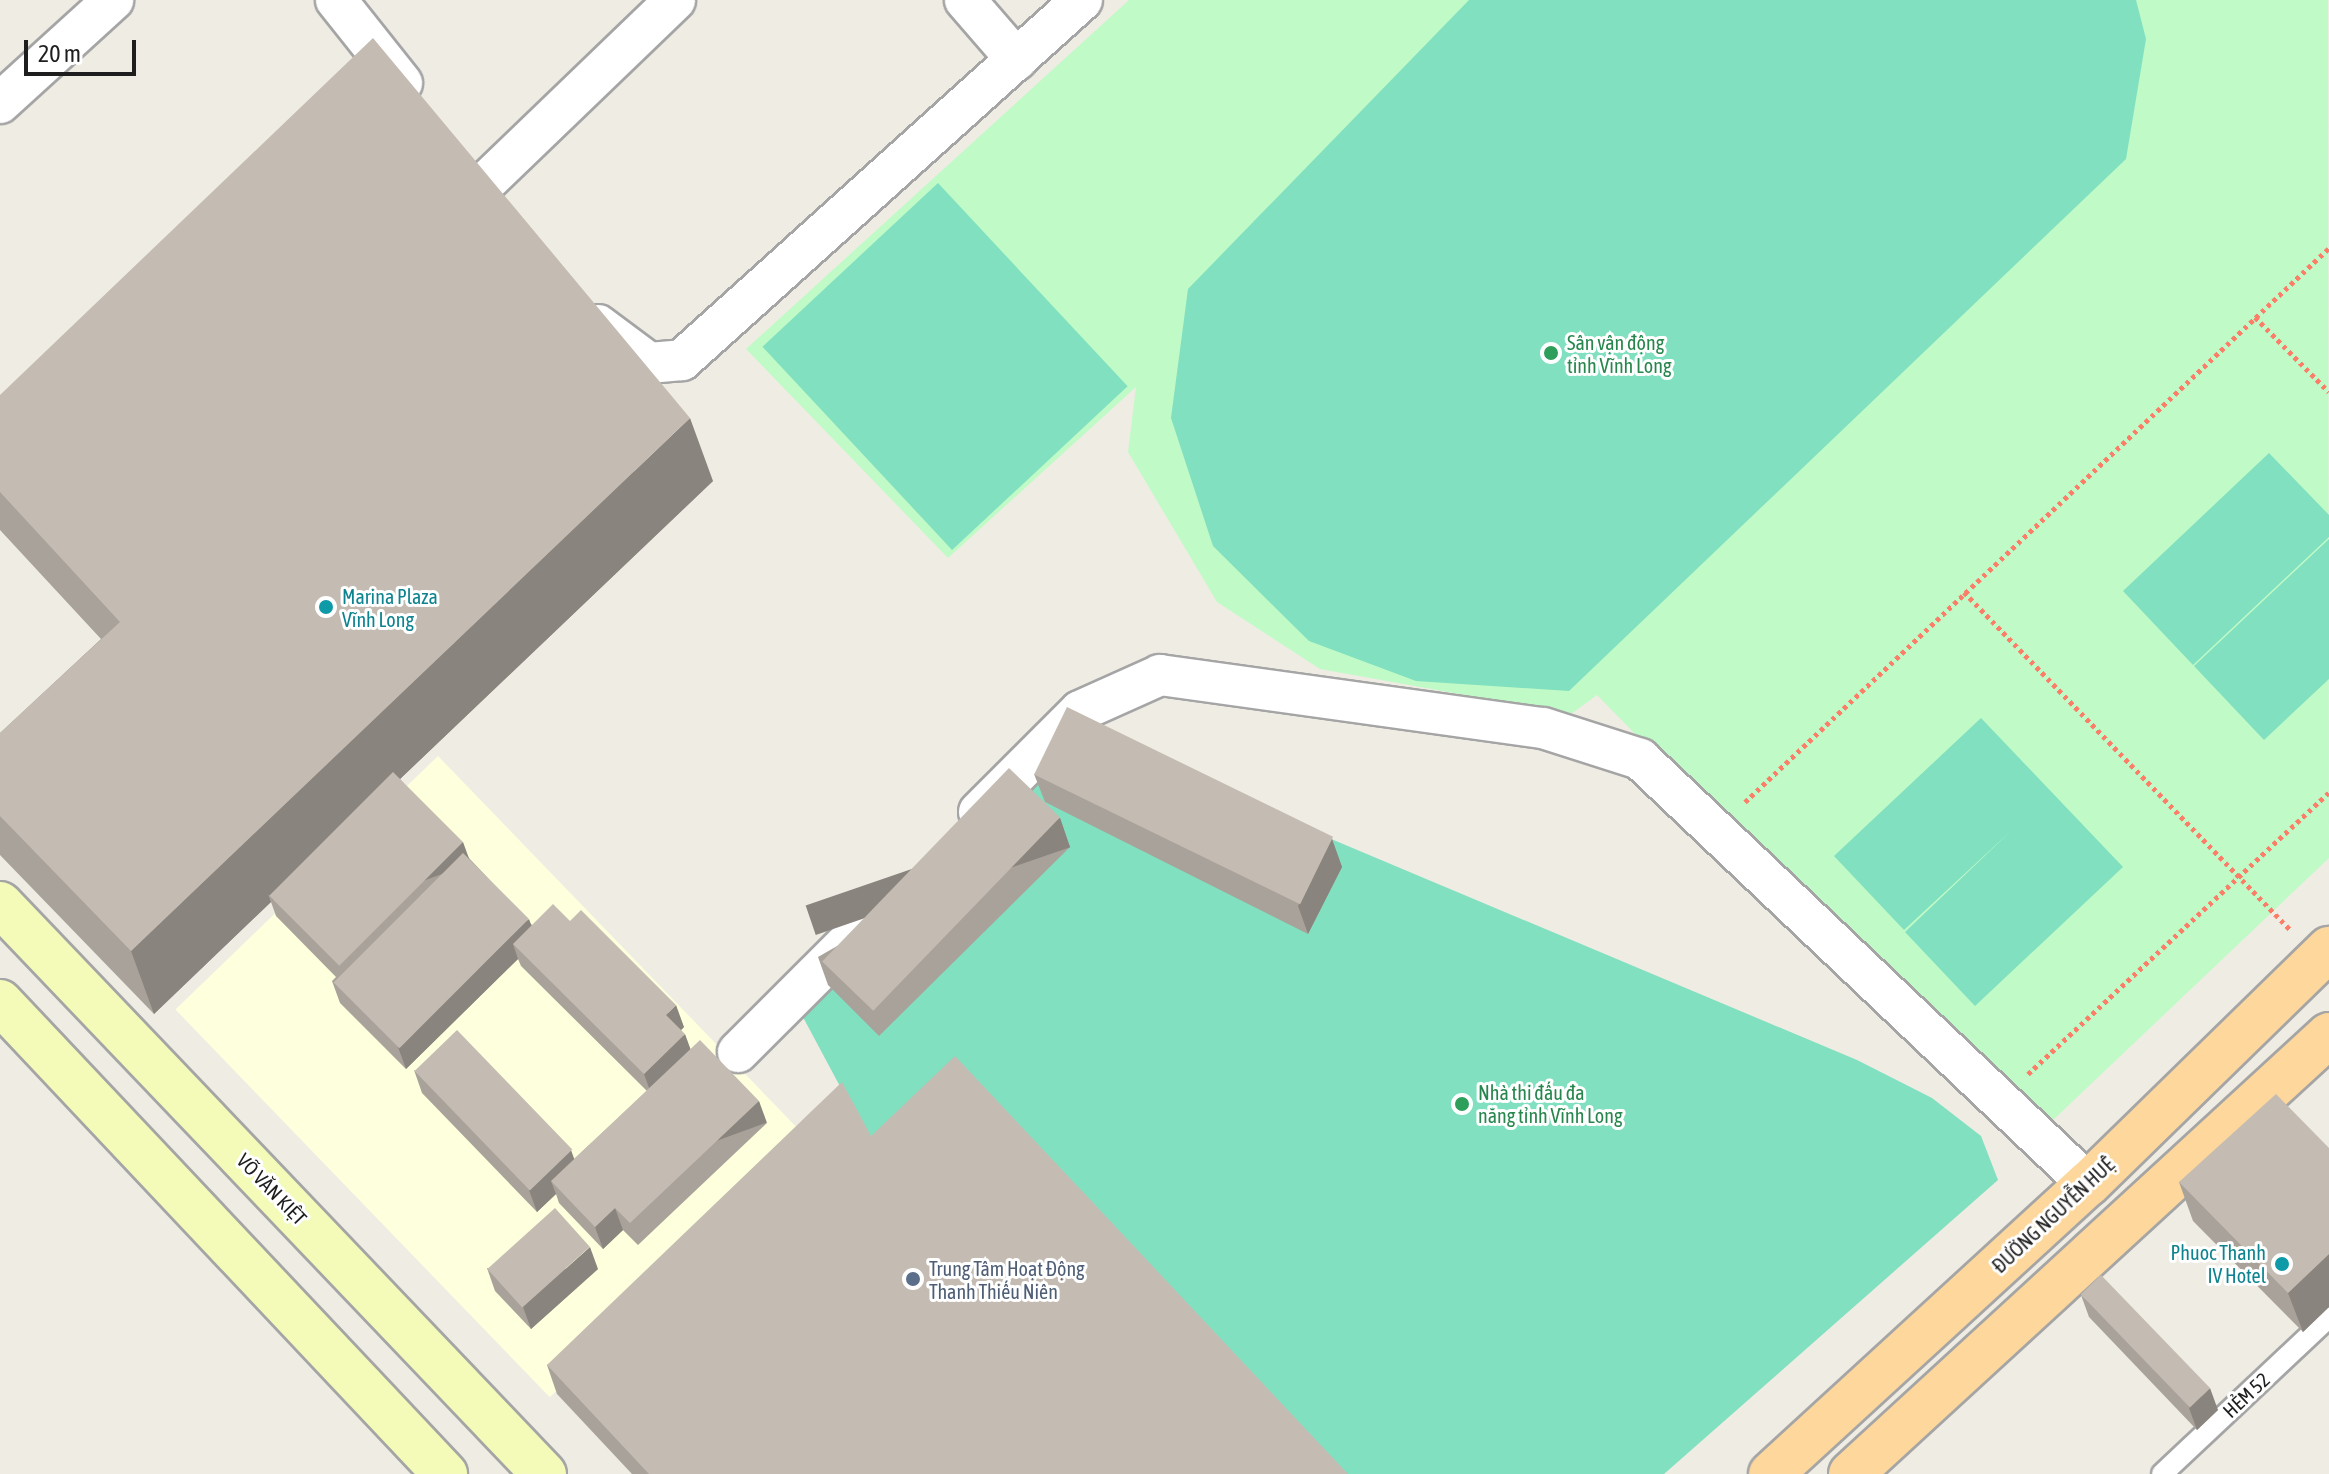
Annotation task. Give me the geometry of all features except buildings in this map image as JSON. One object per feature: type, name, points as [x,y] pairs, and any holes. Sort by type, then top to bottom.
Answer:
[{"type":"main road","name":"VÕ VĂN KIỆT","points":[[0,904],[544,1474]]},
{"type":"main road","name":"ĐƯỜNG NGUYỄN HUỆ","points":[[1771,1474],[2088,1184],[2326,960]]},
{"type":"main road","points":[[0,1002],[445,1474]]},
{"type":"main road","points":[[1851,1474],[2280,1101],[2329,1035]]},
{"type":"street","points":[[0,103],[113,0]]},
{"type":"street","points":[[336,0],[425,111]]},
{"type":"street","points":[[484,184],[675,0]]},
{"type":"street","points":[[965,0],[1017,60]]},
{"type":"street","points":[[577,300],[619,347],[649,363],[682,360],[1082,0]]},
{"type":"street","points":[[454,147],[512,219]]},
{"type":"street","points":[[948,843],[1080,711],[1160,675],[1543,728],[1640,759],[2088,1184]]},
{"type":"street","points":[[738,1052],[893,898]]},
{"type":"lane","name":"HẺM 52","points":[[2162,1474],[2329,1317]]},
{"type":"path","points":[[1754,811],[1743,799],[2329,248]]},
{"type":"path","points":[[2255,317],[2329,392]]},
{"type":"path","points":[[1964,592],[2238,877],[2326,960]]},
{"type":"path","points":[[2015,1087],[2329,792]]},
{"type":"shaded area","points":[[438,756],[812,1144],[550,1397],[175,1010]]},
{"type":"green space","points":[[1129,0],[2328,0],[2329,858],[2032,1140],[1597,695],[1571,714],[1320,669],[1217,602],[1128,452],[1136,387],[948,558],[746,349]]},
{"type":"green space","name":"Sân vận động tỉnh Vĩnh Long","points":[[1469,0],[2136,0],[2146,39],[2126,159],[1569,691],[1416,681],[1309,641],[1213,546],[1171,418],[1188,289]]},
{"type":"green space","points":[[938,183],[1128,386],[952,550],[762,347]]},
{"type":"green space","points":[[2269,453],[2329,515],[2329,537],[2193,665],[2123,591]]},
{"type":"green space","points":[[2329,539],[2329,679],[2264,740],[2194,666]]},
{"type":"green space","points":[[1981,718],[2123,867],[1975,1006],[1905,932],[2013,829],[1904,930],[1834,856]]},
{"type":"green space","name":"Nhà thi đấu đa năng tỉnh Vĩnh Long","points":[[1074,731],[1857,1060],[1932,1098],[1981,1136],[1998,1180],[1664,1474],[1332,1474],[882,1165],[796,1004]]},
{"type":"place","name":"Sân vận động tỉnh Vĩnh Long","points":[[1551,353]]},
{"type":"place","name":"Marina Plaza Vĩnh Long","points":[[326,607]]},
{"type":"place","name":"Nhà thi đấu đa năng tỉnh Vĩnh Long","points":[[1462,1104]]},
{"type":"place","name":"Phuoc Thanh IV Hotel","points":[[2282,1264]]},
{"type":"place","name":"Trung Tâm Hoạt Động Thanh Thiếu Niên","points":[[913,1279]]}]
